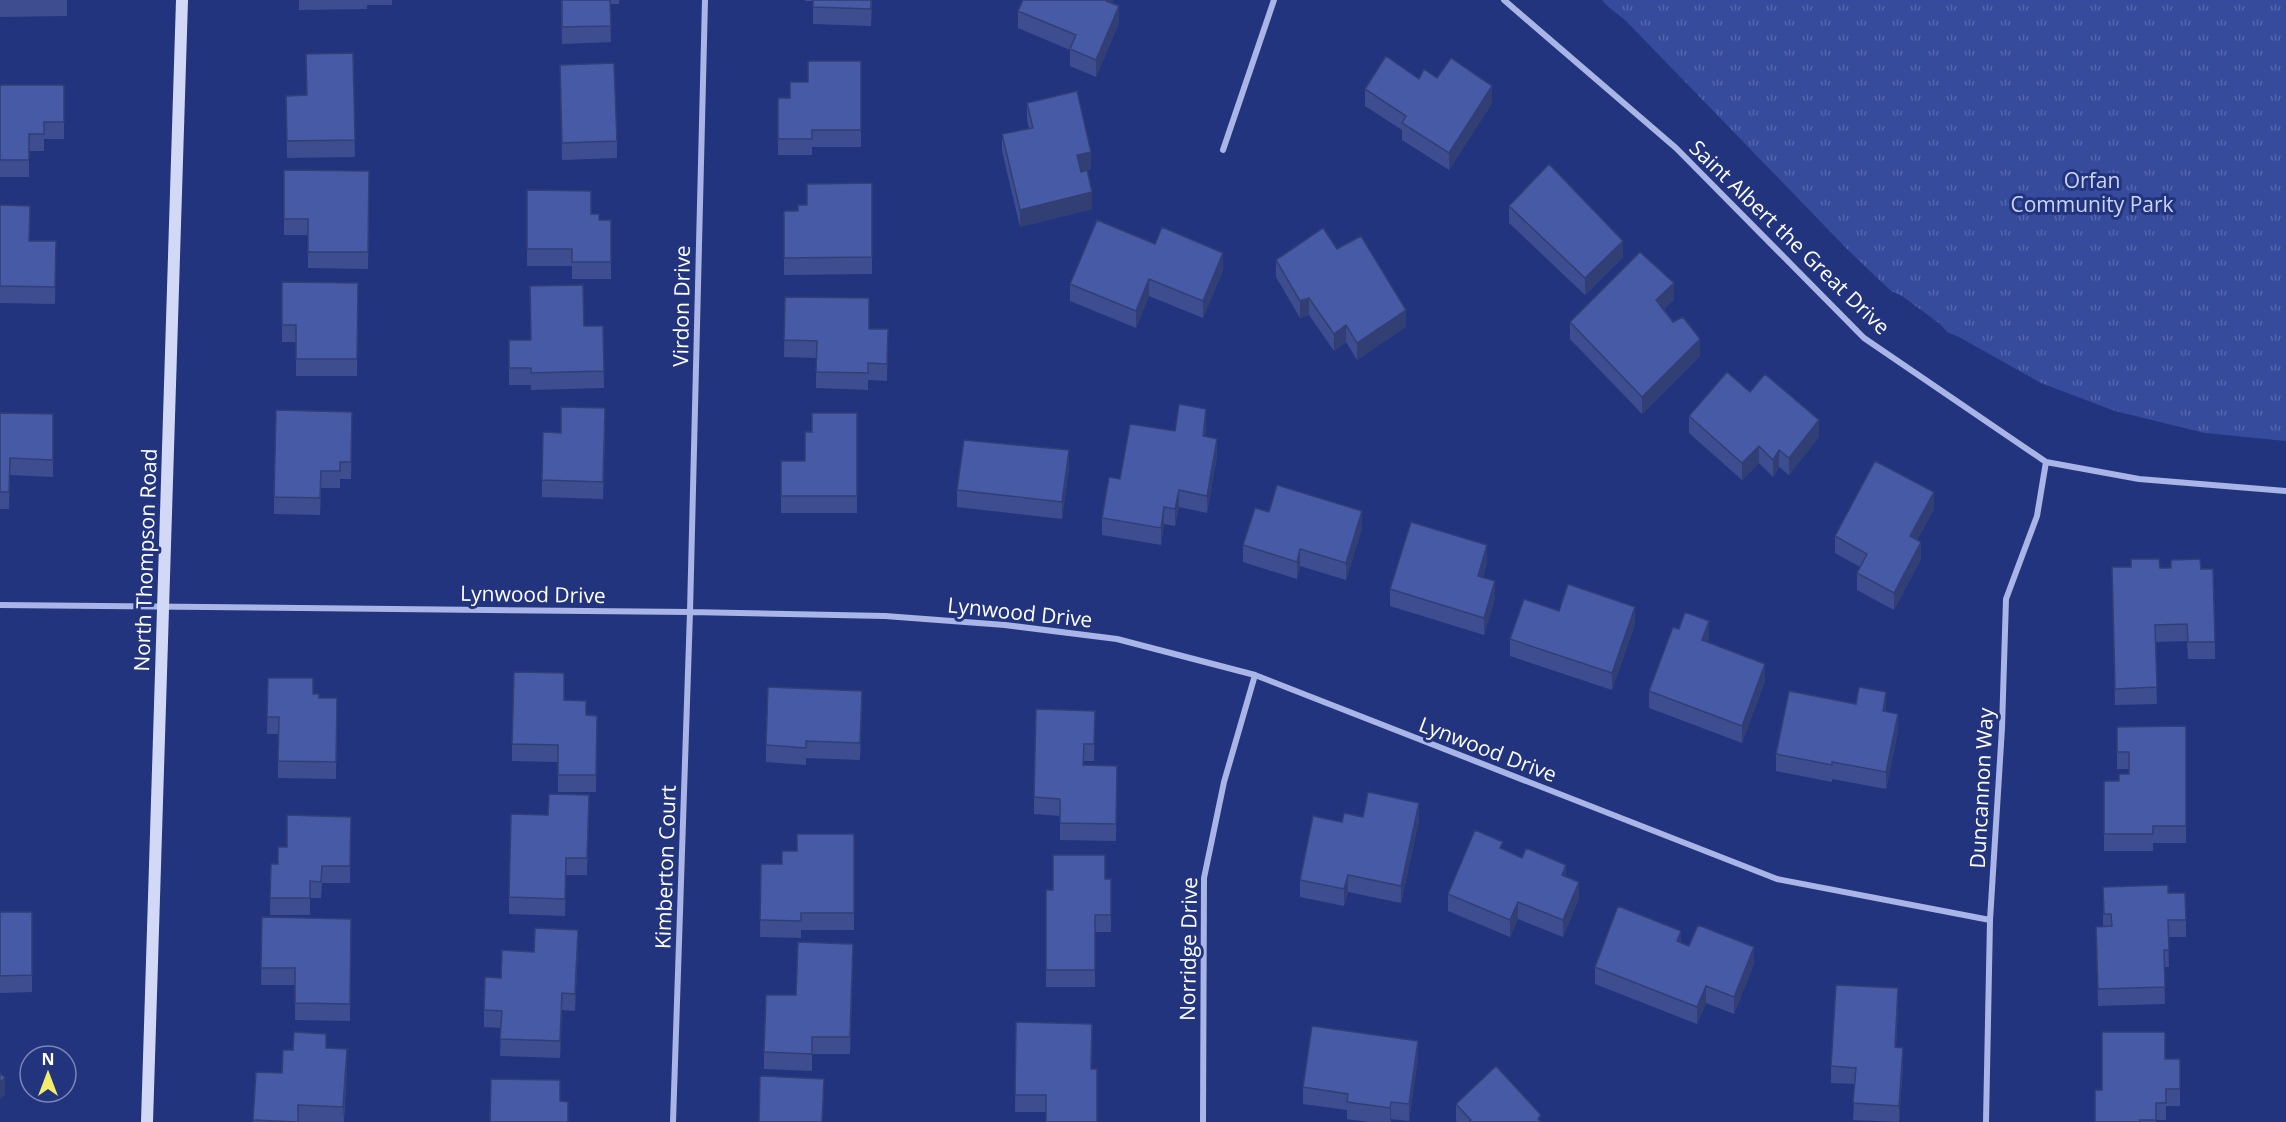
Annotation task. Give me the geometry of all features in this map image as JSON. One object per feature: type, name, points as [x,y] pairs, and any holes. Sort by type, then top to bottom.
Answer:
[{"type":"street","name":"North Thompson Road","points":[[147,1122],[182,0]]},
{"type":"street","name":"Virdon Drive","points":[[690,612],[705,0]]},
{"type":"street","points":[[1223,150],[1274,0]]},
{"type":"street","name":"Saint Albert the Great Drive","points":[[1504,0],[1676,148],[1864,338],[2046,462],[2139,479],[2286,491]]},
{"type":"street","name":"Duncannon Way","points":[[1986,1122],[1990,920],[2002,728],[2007,599],[2037,516],[2046,462]]},
{"type":"street","name":"Lynwood Drive","points":[[0,605],[885,616],[1005,625],[1117,639],[1255,675],[1777,879],[1990,920]]},
{"type":"street","name":"Kimberton Court","points":[[673,1122],[690,612]]},
{"type":"street","name":"Norridge Drive","points":[[1203,1122],[1204,878],[1224,782],[1255,675]]},
{"type":"green space","name":"Orfan Community Park","points":[[1602,0],[2286,0],[2286,441],[2205,433],[2115,411],[2041,383],[1947,332],[1940,324],[1902,296],[1891,291],[1850,252],[1627,22]]},
{"type":"building","points":[[562,0],[610,0],[611,26],[562,27]]},
{"type":"building","points":[[813,0],[871,0],[871,9],[813,7]]},
{"type":"building","points":[[1023,0],[1106,0],[1119,6],[1096,60],[1070,49],[1076,35],[1018,11]]},
{"type":"building","points":[[353,53],[355,140],[287,141],[286,96],[307,95],[306,54]]},
{"type":"building","points":[[1386,56],[1419,79],[1424,69],[1437,78],[1451,58],[1492,86],[1449,153],[1402,123],[1406,116],[1365,89]]},
{"type":"building","points":[[808,61],[861,61],[861,130],[812,130],[812,139],[778,139],[778,98],[790,98],[790,82],[808,82]]},
{"type":"building","points":[[614,63],[617,141],[562,143],[560,65]]},
{"type":"building","points":[[0,85],[64,85],[64,122],[44,122],[44,134],[29,134],[29,160],[0,160]]},
{"type":"building","points":[[1077,91],[1091,152],[1077,155],[1081,172],[1087,170],[1092,192],[1020,210],[1002,134],[1033,128],[1027,103]]},
{"type":"building","points":[[1549,164],[1623,241],[1585,278],[1509,206]]},
{"type":"building","points":[[284,170],[369,171],[368,252],[308,252],[308,219],[284,219]]},
{"type":"building","points":[[872,183],[872,257],[784,258],[784,211],[798,211],[798,205],[807,205],[807,184]]},
{"type":"building","points":[[527,190],[591,191],[591,214],[599,214],[599,220],[611,220],[611,262],[572,262],[572,249],[527,249]]},
{"type":"building","points":[[0,205],[30,206],[29,241],[56,241],[55,287],[0,286]]},
{"type":"building","points":[[1097,220],[1155,244],[1162,227],[1223,253],[1203,301],[1149,279],[1136,311],[1070,284]]},
{"type":"building","points":[[1323,228],[1337,249],[1361,236],[1406,310],[1357,343],[1346,325],[1334,334],[1309,298],[1300,301],[1276,260]]},
{"type":"building","points":[[1640,252],[1674,283],[1656,300],[1673,322],[1683,317],[1700,339],[1642,397],[1570,322]]},
{"type":"building","points":[[282,282],[358,283],[357,359],[296,359],[296,325],[282,325]]},
{"type":"building","points":[[583,285],[584,326],[603,326],[604,371],[531,373],[531,368],[509,368],[509,340],[531,340],[530,286]]},
{"type":"building","points":[[785,297],[869,298],[869,329],[888,329],[887,364],[868,363],[868,373],[816,372],[817,341],[784,340]]},
{"type":"building","points":[[1727,372],[1750,392],[1765,374],[1819,420],[1789,458],[1779,450],[1773,460],[1759,446],[1742,463],[1689,416]]},
{"type":"building","points":[[1179,404],[1206,409],[1203,436],[1217,439],[1207,496],[1179,490],[1175,509],[1164,507],[1161,528],[1102,518],[1109,477],[1120,479],[1130,424],[1175,431]]},
{"type":"building","points":[[561,407],[605,408],[603,482],[542,480],[543,432],[561,433]]},
{"type":"building","points":[[276,410],[352,412],[351,462],[340,462],[340,471],[321,471],[320,498],[274,497]]},
{"type":"building","points":[[0,413],[53,414],[53,460],[10,458],[9,492],[0,492]]},
{"type":"building","points":[[812,413],[857,413],[857,496],[781,496],[781,461],[805,461],[805,432],[812,432]]},
{"type":"building","points":[[964,440],[1069,450],[1062,502],[957,490]]},
{"type":"building","points":[[1875,461],[1934,492],[1910,536],[1921,542],[1894,593],[1857,573],[1867,554],[1835,536]]},
{"type":"building","points":[[1277,485],[1362,511],[1346,563],[1300,549],[1297,562],[1243,545],[1255,508],[1269,512]]},
{"type":"building","points":[[1411,522],[1487,545],[1478,576],[1495,581],[1484,618],[1390,589]]},
{"type":"building","points":[[2131,559],[2159,559],[2160,568],[2171,568],[2171,560],[2200,559],[2201,569],[2213,569],[2215,642],[2188,642],[2187,624],[2155,625],[2157,687],[2115,689],[2112,567],[2131,567]]},
{"type":"building","points":[[1568,584],[1635,607],[1612,673],[1510,639],[1524,599],[1559,611]]},
{"type":"building","points":[[1685,612],[1709,621],[1702,640],[1765,664],[1742,726],[1649,691],[1673,627],[1679,629]]},
{"type":"building","points":[[514,672],[564,673],[564,700],[586,701],[586,715],[597,716],[596,775],[558,775],[558,745],[512,744]]},
{"type":"building","points":[[268,678],[313,678],[313,694],[319,694],[319,698],[337,698],[336,762],[278,761],[279,717],[267,717]]},
{"type":"building","points":[[768,687],[862,691],[860,743],[806,741],[806,748],[766,745]]},
{"type":"building","points":[[1859,687],[1886,692],[1883,711],[1898,714],[1886,772],[1832,762],[1832,765],[1776,754],[1789,691],[1856,704]]},
{"type":"building","points":[[1036,709],[1095,711],[1094,744],[1084,744],[1083,765],[1117,766],[1116,824],[1060,823],[1060,799],[1034,797]]},
{"type":"building","points":[[2186,726],[2186,826],[2153,826],[2153,834],[2104,834],[2104,781],[2119,781],[2119,774],[2129,774],[2129,752],[2117,752],[2117,727]]},
{"type":"building","points":[[1368,792],[1419,803],[1401,886],[1348,875],[1344,889],[1300,880],[1313,816],[1342,822],[1344,813],[1363,817]]},
{"type":"building","points":[[549,794],[589,795],[587,858],[566,858],[565,899],[509,897],[511,814],[548,815]]},
{"type":"building","points":[[287,815],[351,817],[350,866],[322,866],[321,882],[310,881],[310,898],[270,898],[271,864],[278,864],[278,847],[287,847]]},
{"type":"building","points":[[1475,830],[1503,842],[1500,848],[1522,858],[1526,848],[1566,865],[1562,875],[1579,882],[1563,920],[1518,902],[1510,920],[1448,894]]},
{"type":"building","points":[[797,834],[854,834],[854,913],[801,913],[801,921],[760,920],[761,864],[782,864],[782,851],[797,851]]},
{"type":"building","points":[[1053,855],[1105,855],[1105,879],[1111,879],[1111,915],[1095,915],[1095,970],[1046,970],[1046,890],[1053,890]]},
{"type":"building","points":[[2168,885],[2168,893],[2185,893],[2186,920],[2168,920],[2169,950],[2164,950],[2165,987],[2098,989],[2096,927],[2112,926],[2111,914],[2104,914],[2103,887]]},
{"type":"building","points":[[1618,906],[1681,931],[1677,941],[1689,946],[1698,925],[1754,947],[1734,997],[1706,986],[1697,1007],[1595,967]]},
{"type":"building","points":[[0,912],[32,912],[32,975],[0,976]]},
{"type":"building","points":[[262,917],[351,919],[350,1004],[295,1003],[295,968],[261,968]]},
{"type":"building","points":[[535,928],[578,930],[575,994],[562,993],[560,1041],[500,1039],[502,1011],[484,1010],[485,977],[501,978],[502,950],[534,952]]},
{"type":"building","points":[[798,942],[853,944],[850,1037],[812,1037],[812,1054],[764,1052],[766,995],[796,995]]},
{"type":"building","points":[[1836,985],[1898,988],[1895,1047],[1903,1048],[1899,1106],[1853,1103],[1856,1068],[1831,1066]]},
{"type":"building","points":[[1016,1022],[1092,1024],[1091,1069],[1097,1069],[1097,1122],[1046,1122],[1046,1095],[1015,1095]]},
{"type":"building","points":[[1312,1026],[1418,1041],[1409,1104],[1391,1102],[1390,1108],[1347,1102],[1348,1094],[1303,1087]]},
{"type":"building","points":[[294,1032],[326,1034],[326,1048],[347,1049],[343,1107],[298,1105],[298,1122],[253,1120],[256,1072],[282,1073],[283,1050],[293,1050]]},
{"type":"building","points":[[2102,1032],[2165,1032],[2165,1059],[2180,1059],[2180,1089],[2166,1089],[2166,1103],[2156,1103],[2156,1120],[2095,1122],[2095,1090],[2102,1090]]},
{"type":"building","points":[[1496,1066],[1541,1115],[1538,1119],[1541,1122],[1469,1122],[1471,1120],[1456,1104]]},
{"type":"building","points":[[760,1076],[824,1079],[822,1122],[759,1122]]},
{"type":"building","points":[[491,1079],[560,1080],[560,1101],[568,1102],[568,1122],[490,1122]]}]
